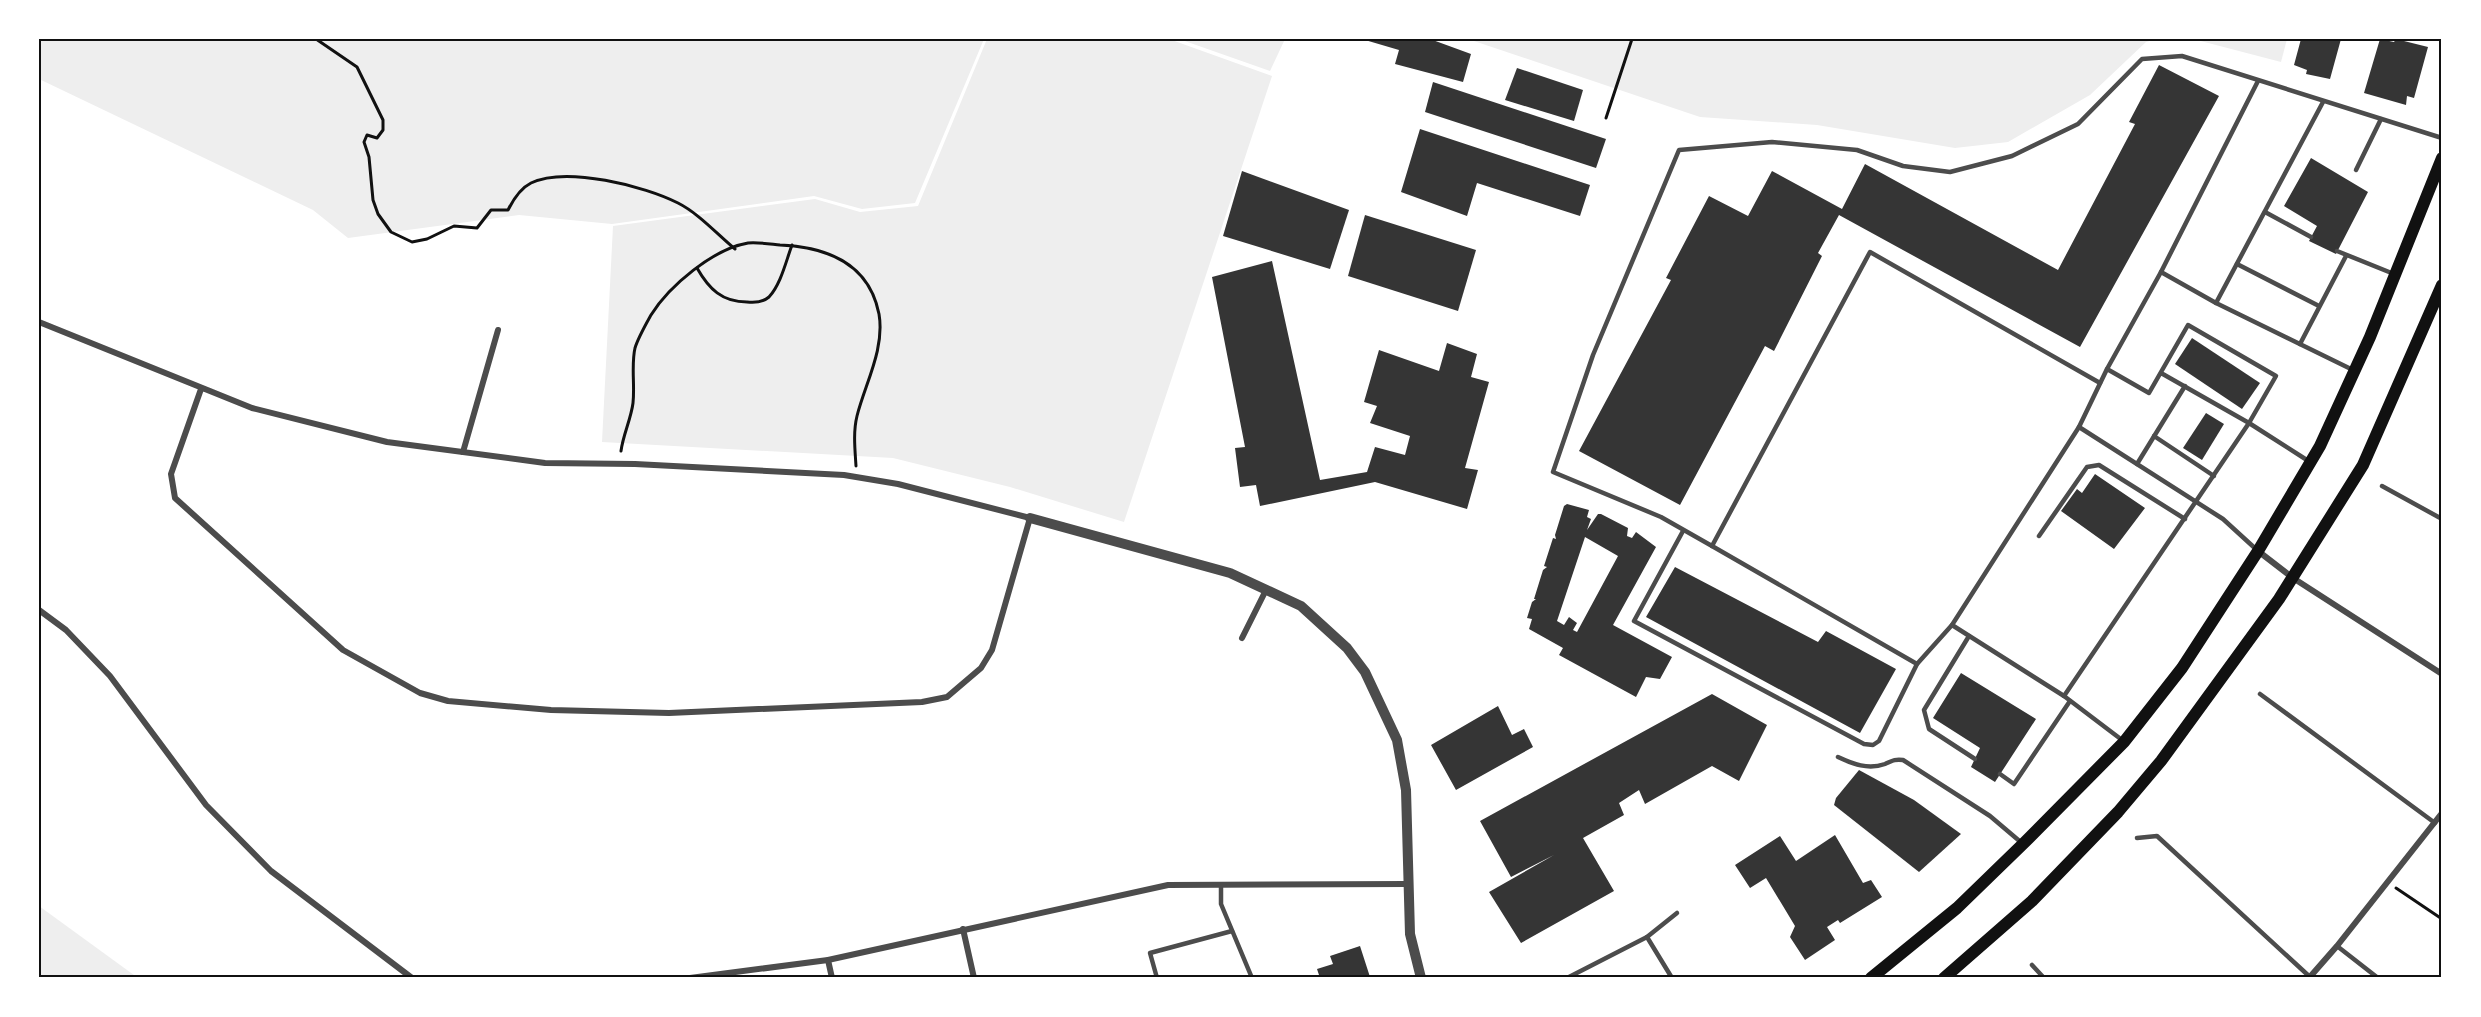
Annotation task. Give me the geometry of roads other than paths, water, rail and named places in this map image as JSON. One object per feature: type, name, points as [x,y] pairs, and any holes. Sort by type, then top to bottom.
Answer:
[{"type":"main road","points":[[1872,978],[1957,908],[2023,844],[2124,742],[2182,668],[2258,551],[2310,462],[2355,371],[2397,275],[2442,158]]},
{"type":"main road","points":[[1944,978],[2032,901],[2125,804],[2161,761],[2293,578],[2363,465],[2442,285]]},
{"type":"street","points":[[39,322],[252,408],[387,442],[545,463],[618,464],[856,477],[898,484],[1230,573],[1301,606],[1347,648],[1365,672],[1397,740],[1406,789],[1410,934],[1421,978]]},
{"type":"street","points":[[463,452],[498,330]]},
{"type":"street","points":[[201,389],[171,474],[175,498],[343,650],[420,693],[448,701],[551,710],[669,713],[922,702],[947,697],[981,668],[992,650],[1030,518]]},
{"type":"street","points":[[2258,551],[2293,578],[2442,674]]},
{"type":"street","points":[[1242,638],[1266,590]]},
{"type":"street","points":[[39,610],[66,630],[110,676],[206,806],[271,871],[411,978]]},
{"type":"street","points":[[2309,977],[2389,882],[2442,813]]},
{"type":"street","points":[[690,978],[828,960],[1168,885],[1407,884]]},
{"type":"street","points":[[963,929],[974,978]]},
{"type":"street","points":[[828,960],[832,978]]},
{"type":"lane","points":[[1917,664],[1661,517],[1553,472],[1593,355],[1679,150],[1772,142],[1857,150],[1902,166],[1950,172],[2012,156],[2078,124],[2142,59],[2182,56],[2442,138]]},
{"type":"lane","points":[[1683,531],[1634,621],[1838,731],[1873,745],[1879,741],[1917,664],[1952,625],[2079,427],[2258,81]]},
{"type":"lane","points":[[2216,303],[2323,102]]},
{"type":"lane","points":[[2356,170],[2380,119]]},
{"type":"lane","points":[[2265,212],[2311,237]]},
{"type":"lane","points":[[2337,251],[2397,275]]},
{"type":"lane","points":[[1712,546],[1870,252],[2100,383]]},
{"type":"lane","points":[[2300,344],[2346,256]]},
{"type":"lane","points":[[2237,264],[2319,306]]},
{"type":"lane","points":[[2161,272],[2216,303],[2355,371]]},
{"type":"lane","points":[[2064,696],[2250,423],[2276,376],[2188,325],[2149,393],[2107,369]]},
{"type":"lane","points":[[2161,373],[2250,423],[2310,462]]},
{"type":"lane","points":[[2137,464],[2184,386]]},
{"type":"lane","points":[[2079,427],[2223,519],[2258,551]]},
{"type":"lane","points":[[2154,436],[2214,476]]},
{"type":"lane","points":[[2039,536],[2087,467],[2099,465],[2185,519]]},
{"type":"lane","points":[[2382,486],[2442,519]]},
{"type":"lane","points":[[1952,625],[2064,696],[2124,742]]},
{"type":"lane","points":[[1970,636],[1924,710],[1929,729],[1975,759]]},
{"type":"lane","points":[[2260,693],[2435,823]]},
{"type":"lane","points":[[2000,774],[2014,784],[2070,701]]},
{"type":"lane","points":[[1838,757],[1860,767],[1882,765],[1894,759],[1903,760],[1990,816],[2023,844]]},
{"type":"lane","points":[[2137,838],[2146,835],[2157,836],[2309,977]]},
{"type":"lane","points":[[1221,885],[1221,904],[1252,978]]},
{"type":"lane","points":[[1568,978],[1647,938],[1677,913]]},
{"type":"lane","points":[[1157,978],[1150,953],[1232,931]]},
{"type":"lane","points":[[1647,938],[1672,978]]},
{"type":"lane","points":[[2337,946],[2378,978]]},
{"type":"lane","points":[[2032,965],[2044,978]]}]
